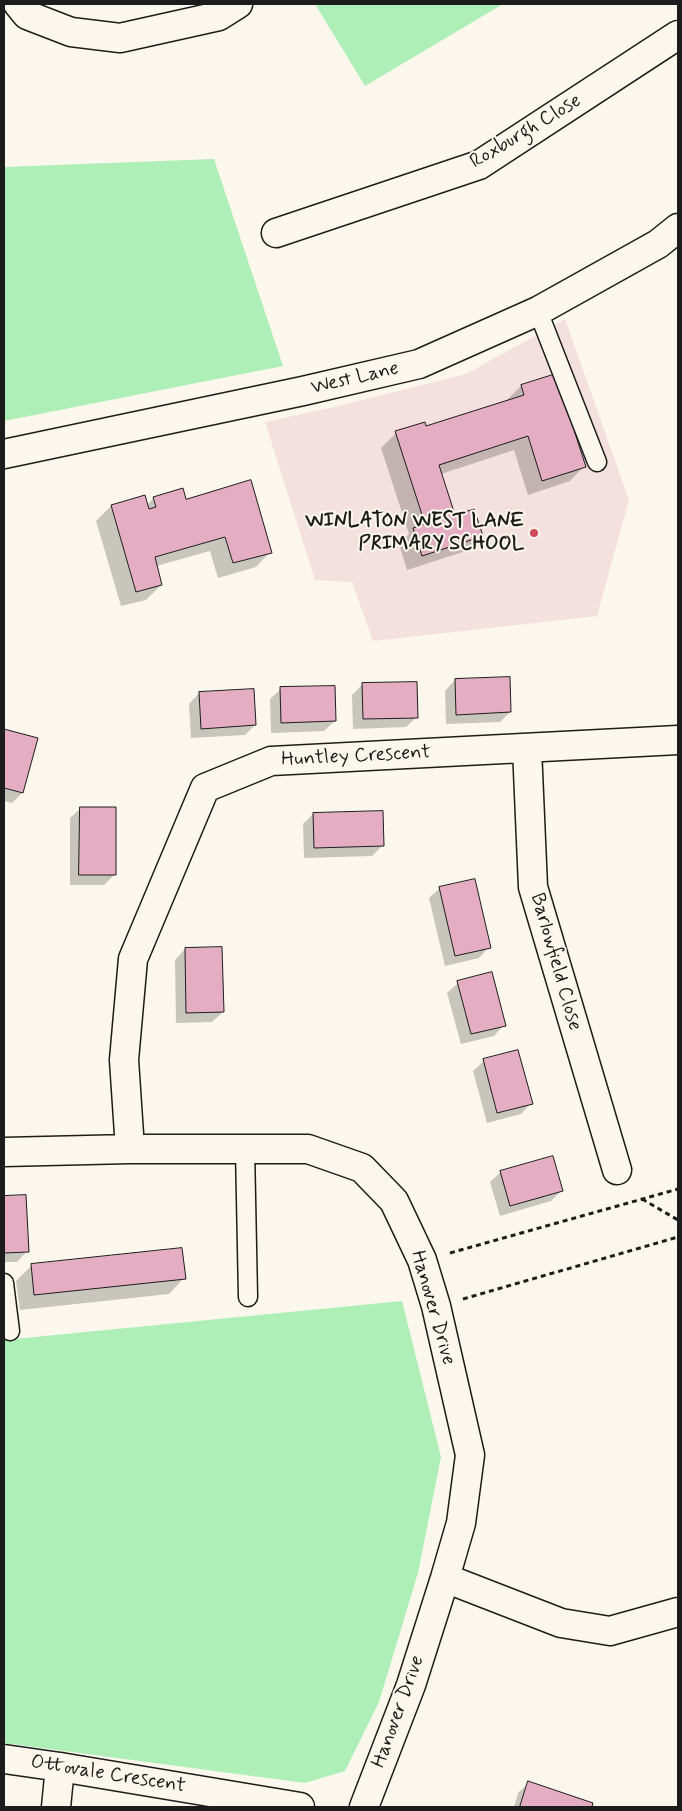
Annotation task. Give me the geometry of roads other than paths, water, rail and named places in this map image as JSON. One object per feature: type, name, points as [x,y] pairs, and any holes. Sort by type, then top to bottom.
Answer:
[{"type":"street","points":[[18,4],[27,15],[71,32],[120,38],[219,16],[238,4]]},
{"type":"street","name":"Roxburgh Close","points":[[276,233],[479,165],[678,35]]},
{"type":"street","name":"West Lane","points":[[4,454],[303,391],[419,364],[538,311],[658,244],[678,228]]},
{"type":"street","name":"Huntley Crescent","points":[[130,1149],[124,1060],[132,959],[205,788],[271,761],[678,740]]},
{"type":"street","name":"Barlowfield Close","points":[[527,748],[533,887],[617,1170]]},
{"type":"street","name":"Hanover Drive","points":[[4,1152],[130,1149],[308,1149],[362,1168],[394,1201],[422,1260],[436,1306],[470,1455],[461,1523],[445,1578],[411,1685],[364,1807]]},
{"type":"street","points":[[445,1578],[561,1623],[610,1631],[678,1612]]},
{"type":"street","name":"Ottovale Crescent","points":[[4,1759],[60,1766],[300,1807]]},
{"type":"street","points":[[56,1807],[60,1766]]},
{"type":"lane","points":[[538,311],[597,462]]},
{"type":"lane","points":[[245,1149],[248,1297]]},
{"type":"lane","points":[[4,1283],[10,1331]]},
{"type":"place","name":"WINLATON WEST LANE PRIMARY SCHOOL","points":[[534,533]]}]
